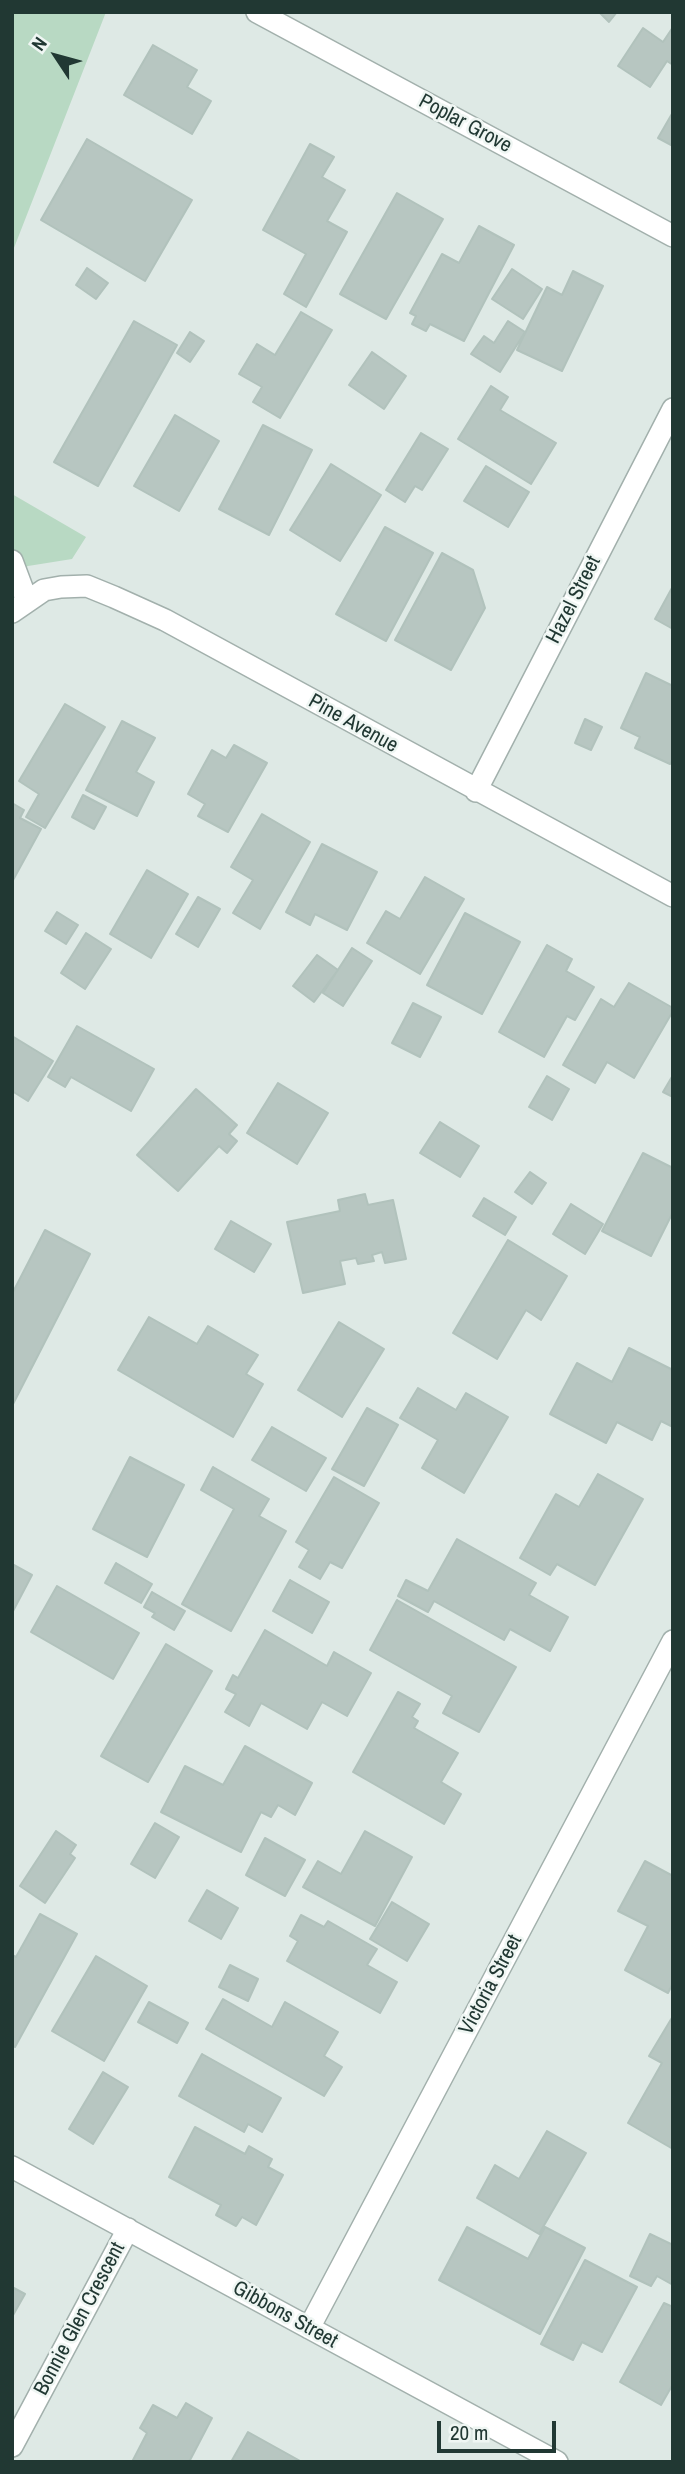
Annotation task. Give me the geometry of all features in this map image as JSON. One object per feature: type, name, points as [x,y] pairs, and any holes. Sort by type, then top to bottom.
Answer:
[{"type":"street","name":"Poplar Grove","points":[[257,12],[673,236]]},
{"type":"street","name":"Hazel Street","points":[[475,791],[673,410]]},
{"type":"street","points":[[12,561],[19,607]]},
{"type":"street","name":"Pine Avenue","points":[[19,607],[44,590],[61,587],[87,586],[114,597],[165,620],[673,897]]},
{"type":"street","name":"Victoria Street","points":[[309,2328],[673,1641]]},
{"type":"street","name":"Gibbons Street","points":[[12,2167],[557,2462]]},
{"type":"street","name":"Bonnie Glen Crescent","points":[[12,2446],[128,2229]]},
{"type":"green space","points":[[12,12],[106,12],[12,253]]},
{"type":"green space","points":[[12,494],[86,537],[72,559],[28,566],[12,574]]},
{"type":"building","points":[[599,12],[617,12],[609,22]]},
{"type":"building","points":[[673,27],[673,65],[667,61],[650,87],[618,66],[643,28],[663,42]]},
{"type":"building","points":[[153,45],[197,70],[187,87],[211,101],[192,134],[124,95]]},
{"type":"building","points":[[673,112],[673,146],[658,138]]},
{"type":"building","points":[[87,139],[192,200],[145,281],[41,220]]},
{"type":"building","points":[[310,144],[334,157],[322,177],[345,190],[327,221],[347,232],[306,307],[284,294],[306,254],[263,230]]},
{"type":"building","points":[[397,193],[443,219],[386,319],[340,294]]},
{"type":"building","points":[[479,226],[514,245],[464,341],[430,324],[426,331],[412,324],[416,316],[410,313],[442,254],[459,263]]},
{"type":"building","points":[[87,268],[108,283],[96,299],[76,285]]},
{"type":"building","points":[[512,269],[542,289],[523,319],[492,299]]},
{"type":"building","points":[[573,271],[603,286],[562,371],[517,350],[547,287],[562,295]]},
{"type":"building","points":[[301,312],[332,330],[280,418],[253,402],[262,387],[239,374],[257,344],[275,355]]},
{"type":"building","points":[[134,321],[177,345],[98,486],[54,462]]},
{"type":"building","points":[[508,321],[525,332],[500,372],[471,354],[484,336],[494,343]]},
{"type":"building","points":[[190,332],[204,341],[190,362],[177,353]]},
{"type":"building","points":[[372,352],[406,376],[384,409],[349,385]]},
{"type":"building","points":[[491,386],[508,397],[500,410],[556,443],[531,484],[458,439]]},
{"type":"building","points":[[175,415],[219,441],[179,511],[134,486]]},
{"type":"building","points":[[263,425],[312,450],[269,535],[219,509]]},
{"type":"building","points":[[421,433],[448,449],[422,490],[415,486],[405,502],[386,490]]},
{"type":"building","points":[[331,464],[381,495],[340,561],[290,530]]},
{"type":"building","points":[[486,466],[529,492],[508,527],[464,501]]},
{"type":"building","points":[[385,527],[433,553],[386,641],[336,614]]},
{"type":"building","points":[[442,553],[473,570],[485,608],[451,670],[395,640]]},
{"type":"building","points":[[673,586],[673,629],[655,619]]},
{"type":"building","points":[[646,673],[673,686],[673,759],[670,764],[635,748],[640,737],[621,728]]},
{"type":"building","points":[[65,704],[105,727],[45,828],[26,817],[39,794],[19,781]]},
{"type":"building","points":[[585,719],[602,727],[591,750],[575,743]]},
{"type":"building","points":[[122,721],[155,738],[136,772],[154,782],[137,816],[86,790]]},
{"type":"building","points":[[234,745],[267,763],[228,832],[198,816],[205,804],[188,794],[212,750],[226,758]]},
{"type":"building","points":[[83,795],[106,807],[94,829],[72,817]]},
{"type":"building","points":[[12,803],[24,810],[20,818],[41,829],[12,882]]},
{"type":"building","points":[[262,814],[310,842],[260,929],[233,913],[253,880],[231,867]]},
{"type":"building","points":[[322,844],[377,872],[347,930],[315,914],[310,925],[286,912]]},
{"type":"building","points":[[147,870],[188,894],[151,958],[110,934]]},
{"type":"building","points":[[425,877],[464,899],[420,974],[367,943],[386,911],[400,919]]},
{"type":"building","points":[[198,897],[220,909],[198,947],[176,934]]},
{"type":"building","points":[[57,912],[78,925],[66,944],[45,931]]},
{"type":"building","points":[[465,913],[520,942],[482,1014],[427,985]]},
{"type":"building","points":[[86,933],[111,949],[85,989],[61,973]]},
{"type":"building","points":[[547,945],[572,959],[566,971],[594,987],[575,1020],[567,1016],[544,1057],[499,1032]]},
{"type":"building","points":[[352,948],[372,961],[343,1006],[323,993]]},
{"type":"building","points":[[317,955],[338,970],[314,1002],[293,986]]},
{"type":"building","points":[[629,983],[673,1008],[673,1011],[634,1078],[607,1062],[595,1083],[563,1065],[601,999],[614,1007]]},
{"type":"building","points":[[413,1003],[441,1017],[420,1057],[392,1043]]},
{"type":"building","points":[[77,1026],[154,1069],[131,1111],[71,1077],[65,1087],[48,1077]]},
{"type":"building","points":[[12,1036],[53,1061],[28,1101],[12,1091]]},
{"type":"building","points":[[673,1075],[673,1097],[663,1092]]},
{"type":"building","points":[[547,1076],[569,1089],[552,1120],[529,1107]]},
{"type":"building","points":[[278,1083],[328,1113],[297,1164],[247,1133]]},
{"type":"building","points":[[196,1089],[237,1125],[229,1134],[237,1141],[227,1153],[219,1146],[178,1191],[137,1155]]},
{"type":"building","points":[[440,1122],[479,1146],[460,1177],[420,1153]]},
{"type":"building","points":[[643,1153],[673,1168],[673,1212],[651,1256],[602,1231]]},
{"type":"building","points":[[530,1172],[546,1183],[532,1204],[515,1192]]},
{"type":"building","points":[[365,1194],[368,1205],[393,1200],[406,1259],[385,1263],[382,1252],[372,1255],[374,1261],[358,1264],[356,1258],[340,1261],[345,1284],[303,1293],[287,1222],[340,1211],[338,1200]]},
{"type":"building","points":[[484,1198],[516,1217],[505,1235],[473,1216]]},
{"type":"building","points":[[571,1204],[603,1224],[585,1254],[553,1234]]},
{"type":"building","points":[[231,1221],[271,1244],[254,1272],[215,1249]]},
{"type":"building","points":[[45,1230],[90,1254],[12,1406],[12,1294]]},
{"type":"building","points":[[508,1240],[567,1276],[541,1320],[526,1310],[497,1359],[453,1333]]},
{"type":"building","points":[[149,1317],[197,1344],[208,1326],[258,1355],[246,1374],[263,1384],[233,1437],[118,1370]]},
{"type":"building","points":[[339,1322],[384,1349],[342,1417],[298,1390]]},
{"type":"building","points":[[629,1348],[673,1370],[673,1427],[661,1421],[652,1440],[617,1422],[606,1443],[550,1414],[577,1363],[612,1382]]},
{"type":"building","points":[[418,1388],[456,1410],[466,1393],[508,1417],[464,1493],[422,1468],[438,1440],[400,1418]]},
{"type":"building","points":[[367,1408],[398,1425],[364,1486],[332,1469]]},
{"type":"building","points":[[272,1427],[326,1458],[306,1491],[252,1460]]},
{"type":"building","points":[[130,1457],[184,1485],[147,1557],[93,1529]]},
{"type":"building","points":[[213,1467],[269,1499],[259,1516],[286,1531],[231,1631],[182,1604],[234,1509],[201,1490]]},
{"type":"building","points":[[598,1474],[643,1499],[595,1585],[557,1564],[550,1575],[520,1558],[556,1494],[579,1507]]},
{"type":"building","points":[[334,1477],[379,1503],[342,1568],[330,1562],[320,1579],[299,1567],[309,1550],[296,1542]]},
{"type":"building","points":[[457,1539],[536,1583],[529,1595],[568,1617],[550,1651],[510,1629],[504,1640],[434,1601],[428,1612],[398,1596],[406,1580],[428,1591]]},
{"type":"building","points":[[116,1563],[152,1584],[141,1603],[105,1583]]},
{"type":"building","points":[[12,1564],[32,1575],[12,1613]]},
{"type":"building","points":[[290,1580],[329,1602],[312,1633],[273,1611]]},
{"type":"building","points":[[57,1586],[139,1633],[113,1679],[31,1632]]},
{"type":"building","points":[[152,1592],[185,1611],[174,1630],[152,1617],[155,1613],[144,1607]]},
{"type":"building","points":[[397,1600],[516,1667],[479,1732],[443,1713],[452,1696],[370,1650]]},
{"type":"building","points":[[265,1630],[327,1666],[334,1652],[371,1673],[347,1716],[322,1702],[307,1729],[261,1703],[249,1726],[225,1712],[236,1694],[226,1689],[233,1675],[238,1678]]},
{"type":"building","points":[[166,1644],[212,1671],[148,1782],[101,1756]]},
{"type":"building","points":[[398,1692],[420,1704],[412,1717],[418,1721],[414,1728],[458,1753],[441,1782],[461,1794],[444,1824],[353,1772]]},
{"type":"building","points":[[245,1746],[312,1783],[295,1815],[278,1805],[271,1817],[261,1812],[241,1852],[161,1812],[185,1766],[223,1785]]},
{"type":"building","points":[[155,1823],[179,1837],[155,1878],[131,1864]]},
{"type":"building","points":[[56,1831],[76,1845],[70,1854],[75,1858],[45,1903],[20,1886]]},
{"type":"building","points":[[365,1831],[412,1857],[375,1926],[303,1887],[318,1861],[341,1874]]},
{"type":"building","points":[[265,1838],[305,1860],[285,1896],[246,1875]]},
{"type":"building","points":[[645,1861],[673,1876],[673,1983],[668,1993],[625,1970],[648,1926],[618,1911]]},
{"type":"building","points":[[207,1890],[238,1908],[221,1939],[189,1921]]},
{"type":"building","points":[[392,1902],[429,1924],[407,1961],[370,1939]]},
{"type":"building","points":[[40,1914],[77,1934],[15,2047],[12,2045],[12,1955],[16,1957]]},
{"type":"building","points":[[301,1915],[324,1927],[328,1921],[377,1949],[367,1965],[397,1982],[380,2013],[287,1961],[298,1941],[290,1936]]},
{"type":"building","points":[[96,1956],[147,1986],[104,2061],[52,2031]]},
{"type":"building","points":[[230,1965],[258,1979],[248,2001],[219,1987]]},
{"type":"building","points":[[223,1999],[272,2027],[285,2002],[338,2032],[324,2056],[342,2067],[324,2096],[206,2029]]},
{"type":"building","points":[[149,2002],[188,2023],[177,2043],[138,2022]]},
{"type":"building","points":[[673,2016],[673,2149],[628,2123],[662,2063],[649,2056]]},
{"type":"building","points":[[202,2054],[281,2098],[262,2132],[248,2124],[244,2132],[179,2096]]},
{"type":"building","points":[[103,2072],[128,2087],[93,2144],[69,2129]]},
{"type":"building","points":[[195,2127],[245,2154],[249,2146],[272,2159],[268,2167],[283,2175],[256,2225],[242,2217],[236,2226],[216,2215],[221,2205],[169,2177]]},
{"type":"building","points":[[547,2131],[586,2153],[539,2234],[477,2198],[495,2165],[519,2179]]},
{"type":"building","points":[[467,2227],[528,2259],[545,2227],[585,2248],[540,2334],[439,2280]]},
{"type":"building","points":[[650,2234],[673,2245],[673,2285],[657,2276],[651,2286],[630,2276]]},
{"type":"building","points":[[585,2260],[637,2287],[602,2352],[582,2342],[573,2360],[541,2344]]},
{"type":"building","points":[[12,2287],[25,2294],[12,2317]]},
{"type":"building","points":[[664,2303],[673,2307],[673,2384],[661,2405],[620,2382]]},
{"type":"building","points":[[186,2403],[212,2418],[189,2462],[132,2462],[147,2433],[140,2428],[153,2405],[177,2418]]},
{"type":"building","points":[[248,2432],[302,2462],[231,2462]]}]
